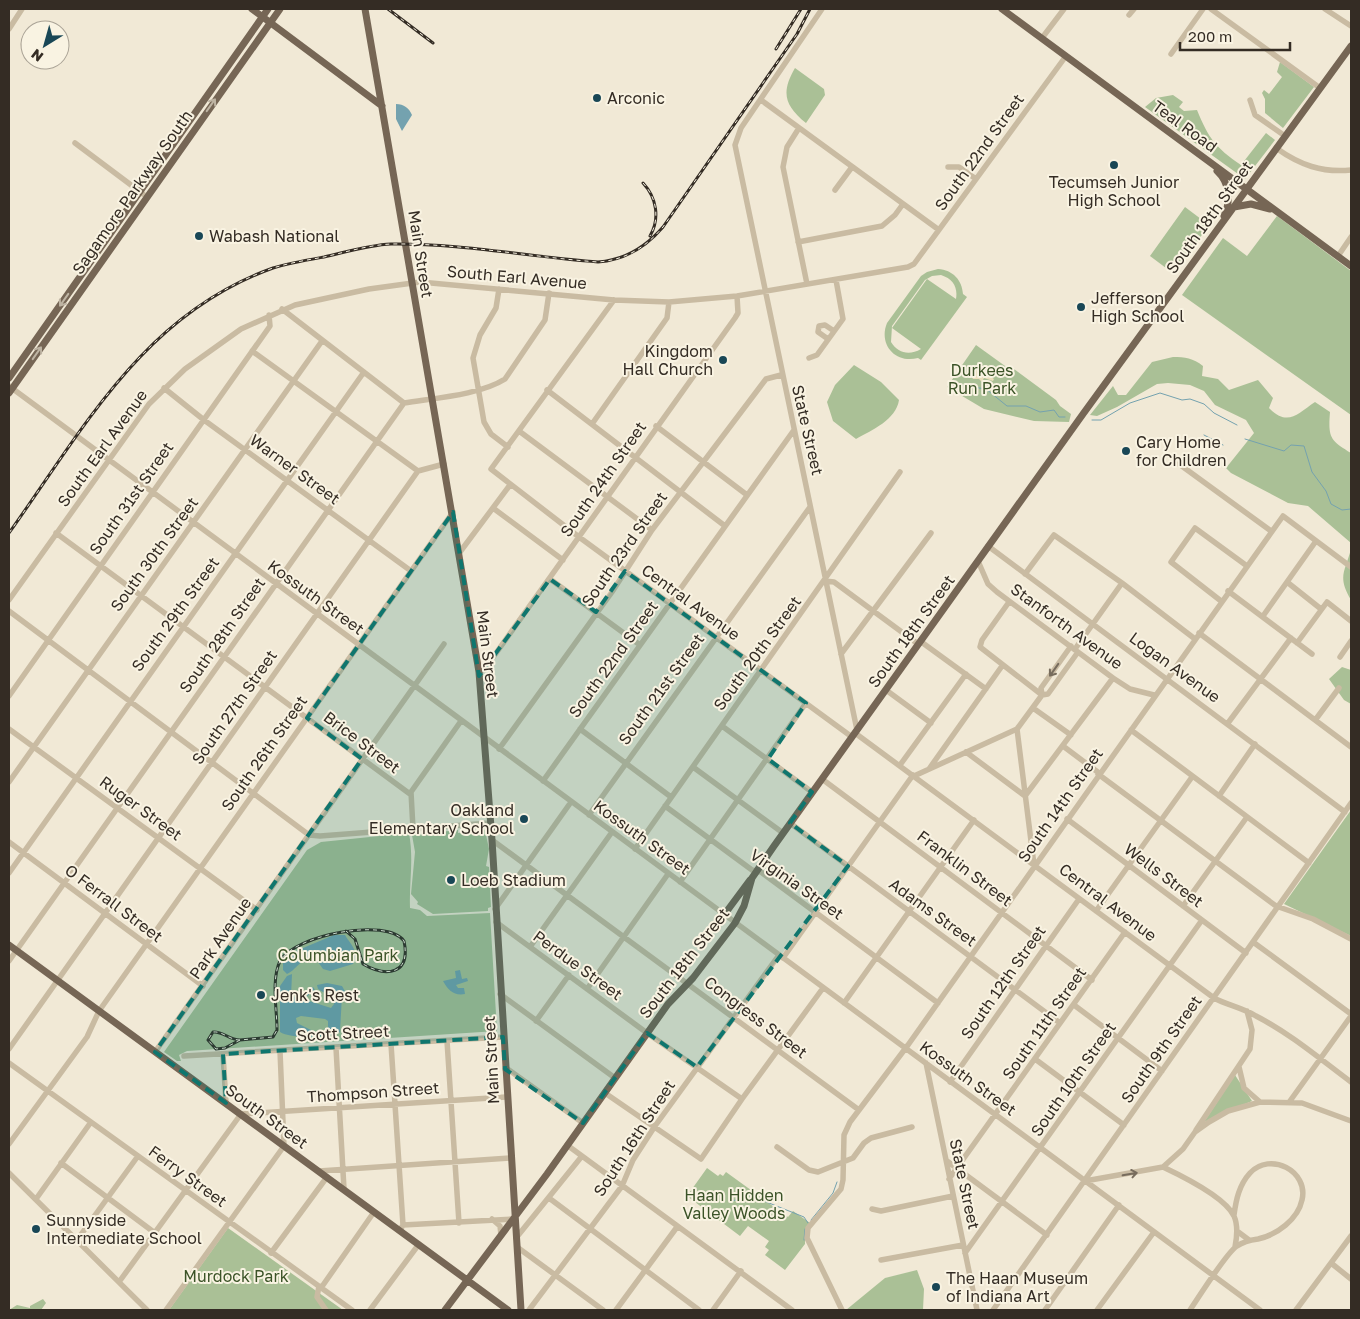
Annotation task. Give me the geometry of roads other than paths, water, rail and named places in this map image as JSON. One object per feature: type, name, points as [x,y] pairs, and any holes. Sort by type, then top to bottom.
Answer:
[{"type":"main road","points":[[252,9],[382,106]]},
{"type":"main road","name":"Sagamore Parkway South","points":[[10,389],[144,195],[268,9]]},
{"type":"main road","name":"Sagamore Parkway South","points":[[9,378],[280,9]]},
{"type":"main road","name":"Main Street","points":[[365,9],[460,552],[479,672],[492,840],[506,1098],[521,1310]]},
{"type":"main road","name":"Teal Road","points":[[1002,9],[1351,266]]},
{"type":"main road","name":"South 18th Street","points":[[445,1310],[527,1201],[668,1004],[688,983],[735,923],[744,906],[754,874],[988,546],[1351,46]]},
{"type":"main road","points":[[1199,153],[1223,176],[1227,186],[1228,204],[1216,231]]},
{"type":"main road","points":[[1234,207],[1257,204],[1290,221]]},
{"type":"main road","points":[[724,915],[754,874]]},
{"type":"main road","name":"South Street","points":[[9,945],[374,1212],[402,1228],[419,1244],[508,1310]]},
{"type":"main road","points":[[513,1198],[520,1202],[527,1201]]},
{"type":"main road","points":[[500,1236],[516,1237]]},
{"type":"street","points":[[9,30],[22,9]]},
{"type":"street","points":[[822,9],[761,100],[939,230]]},
{"type":"street","points":[[1042,38],[1064,9]]},
{"type":"street","points":[[1129,15],[1134,9]]},
{"type":"street","points":[[1171,54],[1204,9]]},
{"type":"street","points":[[1210,9],[1320,88]]},
{"type":"street","points":[[1324,9],[1351,26]]},
{"type":"street","name":"South 22nd Street","points":[[914,264],[1066,56]]},
{"type":"street","name":"State Street","points":[[761,100],[741,128],[736,150],[840,654],[854,733]]},
{"type":"street","points":[[1250,100],[1255,115],[1285,136]]},
{"type":"street","points":[[799,128],[787,147],[782,167],[807,284]]},
{"type":"street","points":[[75,143],[144,195]]},
{"type":"street","points":[[1276,148],[1294,161],[1310,167],[1331,171],[1351,170]]},
{"type":"street","points":[[835,190],[852,166]]},
{"type":"street","points":[[948,167],[959,166],[976,179]]},
{"type":"street","points":[[798,242],[882,226],[895,216],[903,204]]},
{"type":"street","points":[[1338,256],[1351,237]]},
{"type":"street","name":"South Earl Avenue","points":[[9,600],[144,411],[164,388],[219,342],[282,310],[326,297],[412,282],[499,288],[614,300],[669,302],[764,292],[914,264]]},
{"type":"street","points":[[808,358],[817,354],[843,319],[836,280]]},
{"type":"street","points":[[499,288],[496,308],[480,335],[473,352],[478,390],[487,428],[508,447],[547,390],[614,300]]},
{"type":"street","points":[[282,310],[404,403],[478,390],[497,384],[505,379],[545,320],[549,294]]},
{"type":"street","name":"South 24th Street","points":[[479,672],[484,670],[550,579],[656,426],[735,318],[738,313],[737,296]]},
{"type":"street","points":[[592,424],[667,318],[669,302]]},
{"type":"street","name":"South 31st Street","points":[[9,696],[270,326],[269,315]]},
{"type":"street","points":[[828,339],[818,332],[819,326],[825,324],[834,331]]},
{"type":"street","name":"South 30th Street","points":[[9,782],[322,341]]},
{"type":"street","points":[[252,351],[418,471],[444,464]]},
{"type":"street","name":"South 29th Street","points":[[9,873],[75,777],[364,372]]},
{"type":"street","name":"South 23rd Street","points":[[499,749],[652,530],[766,379],[781,375]]},
{"type":"street","name":"Warner Street","points":[[164,388],[286,481],[411,571]]},
{"type":"street","name":"Kossuth Street","points":[[10,389],[1260,1310]]},
{"type":"street","points":[[547,390],[682,491],[725,526]]},
{"type":"street","name":"South 28th Street","points":[[9,961],[274,584],[404,403]]},
{"type":"street","points":[[656,426],[747,495]]},
{"type":"street","name":"South 22nd Street","points":[[543,781],[794,430]]},
{"type":"street","points":[[519,431],[652,530]]},
{"type":"street","name":"Central Avenue","points":[[508,447],[491,470],[579,537],[806,703],[854,733],[914,775],[1214,998],[1247,1011],[1296,1040],[1351,1082]]},
{"type":"street","points":[[1179,464],[1272,531]]},
{"type":"street","name":"South 27th Street","points":[[9,1049],[418,471]]},
{"type":"street","name":"South 20th Street","points":[[635,849],[900,472]]},
{"type":"street","points":[[460,552],[510,485]]},
{"type":"street","name":"South 21st Street","points":[[589,815],[625,762],[810,507]]},
{"type":"street","points":[[493,508],[563,560]]},
{"type":"street","name":"South 26th Street","points":[[9,1144],[87,1037],[99,1011],[146,944],[453,512]]},
{"type":"street","name":"South 14th Street","points":[[842,1310],[806,1233],[808,1228],[841,1189],[844,1135],[859,1110],[938,1003],[1154,695],[1283,516],[1316,541]]},
{"type":"street","points":[[1221,601],[1171,562],[1195,528],[1246,566]]},
{"type":"street","name":"Brice Street","points":[[56,533],[410,794]]},
{"type":"street","points":[[840,654],[930,533]]},
{"type":"street","points":[[1025,574],[1054,535],[1122,583],[1195,639]]},
{"type":"street","points":[[1262,616],[1316,541],[1351,567]]},
{"type":"street","name":"Logan Avenue","points":[[988,546],[1345,812]]},
{"type":"street","name":"Stanforth Avenue","points":[[978,561],[988,584],[1009,602],[1130,689],[1154,695]]},
{"type":"street","points":[[550,579],[640,645]]},
{"type":"street","points":[[825,581],[834,582],[986,689]]},
{"type":"street","points":[[1286,582],[1321,609]]},
{"type":"street","points":[[1009,602],[982,640],[980,647],[1002,666],[1042,695],[1048,694],[1074,649],[1122,583]]},
{"type":"street","points":[[1228,591],[1312,654]]},
{"type":"street","points":[[1297,643],[1326,602],[1351,621]]},
{"type":"street","points":[[9,611],[171,731],[308,836],[490,823]]},
{"type":"street","points":[[1199,633],[1351,747]]},
{"type":"street","points":[[1228,723],[1291,638]]},
{"type":"street","points":[[1340,657],[1351,641]]},
{"type":"street","name":"Park Avenue","points":[[155,1052],[444,644]]},
{"type":"street","points":[[929,769],[1002,666]]},
{"type":"street","points":[[900,766],[966,674]]},
{"type":"street","points":[[1025,796],[1113,678]]},
{"type":"street","points":[[1316,719],[1339,688]]},
{"type":"street","points":[[886,690],[931,723]]},
{"type":"street","points":[[914,775],[1017,729],[1042,695]]},
{"type":"street","points":[[680,882],[806,703]]},
{"type":"street","points":[[1033,708],[1071,735]]},
{"type":"street","points":[[413,829],[410,794],[461,721]]},
{"type":"street","points":[[722,726],[812,792]]},
{"type":"street","name":"Ruger Street","points":[[9,729],[257,910]]},
{"type":"street","points":[[580,729],[671,797]]},
{"type":"street","points":[[1017,729],[1034,865]]},
{"type":"street","points":[[1131,730],[1309,863]]},
{"type":"street","points":[[1219,796],[1256,744]]},
{"type":"street","points":[[1063,746],[1160,821],[1277,906],[1351,939]]},
{"type":"street","points":[[966,752],[1025,796]]},
{"type":"street","points":[[693,767],[783,833]]},
{"type":"street","name":"South 16th Street","points":[[529,1310],[622,1186],[633,1160],[697,1067],[815,913],[914,775]]},
{"type":"street","points":[[1096,911],[1192,777]]},
{"type":"street","name":"Franklin Street","points":[[822,779],[1092,980]]},
{"type":"street","points":[[495,909],[571,802]]},
{"type":"street","name":"South 9th Street","points":[[995,1310],[1351,803]]},
{"type":"street","name":"Virginia Street","points":[[665,806],[752,870],[754,874],[815,913],[938,1003]]},
{"type":"street","points":[[1183,906],[1247,817]]},
{"type":"street","points":[[844,1003],[974,820]]},
{"type":"street","name":"Wells Street","points":[[1067,820],[1246,953]]},
{"type":"street","name":"Adams Street","points":[[790,823],[1060,1024]]},
{"type":"street","points":[[530,947],[612,832]]},
{"type":"street","name":"Congress Street","points":[[492,840],[568,894],[859,1110]]},
{"type":"street","name":"O Ferrall Street","points":[[9,842],[203,986]]},
{"type":"street","points":[[587,989],[668,874]]},
{"type":"street","name":"South 12th Street","points":[[950,1082],[1079,898]]},
{"type":"street","name":"South 10th Street","points":[[965,1253],[1202,920]]},
{"type":"street","name":"Perdue Street","points":[[496,922],[647,1033],[742,1099]]},
{"type":"street","name":"South 11th Street","points":[[949,1179],[1125,932]]},
{"type":"street","points":[[1253,942],[1351,1015],[1290,1101]]},
{"type":"street","points":[[536,1021],[568,975]]},
{"type":"street","points":[[605,1092],[701,1159],[823,988]]},
{"type":"street","points":[[500,994],[615,1078]]},
{"type":"street","points":[[1074,1005],[1162,1071]]},
{"type":"street","points":[[1085,1180],[1163,1167],[1183,1149],[1250,1049],[1252,1030],[1247,1011]]},
{"type":"street","name":"Scott Street","points":[[184,1056],[503,1037]]},
{"type":"street","points":[[447,1041],[459,1223]]},
{"type":"street","points":[[391,1044],[402,1228],[514,1218]]},
{"type":"street","points":[[336,1048],[344,1190]]},
{"type":"street","points":[[166,1310],[284,1146],[280,1051]]},
{"type":"street","points":[[223,1054],[226,1103]]},
{"type":"street","points":[[1035,1059],[1124,1125]]},
{"type":"street","name":"Ferry Street","points":[[9,1063],[352,1310]]},
{"type":"street","name":"State Street","points":[[926,1063],[977,1310]]},
{"type":"street","points":[[1238,1067],[1244,1088],[1260,1102]]},
{"type":"street","points":[[505,1069],[583,1124]]},
{"type":"street","name":"Thompson Street","points":[[241,1114],[506,1098]]},
{"type":"street","points":[[1195,1132],[1228,1111],[1260,1102],[1290,1101],[1315,1106],[1351,1122]]},
{"type":"street","points":[[119,1282],[241,1114]]},
{"type":"street","points":[[36,1199],[91,1122]]},
{"type":"street","points":[[777,1147],[809,1170],[818,1172],[843,1160],[853,1158],[864,1143],[871,1138],[912,1127]]},
{"type":"street","points":[[567,1145],[792,1310]]},
{"type":"street","points":[[77,1240],[138,1156]]},
{"type":"street","points":[[516,1237],[582,1156]]},
{"type":"street","points":[[319,1171],[510,1158]]},
{"type":"street","points":[[947,1161],[1047,1235]]},
{"type":"street","points":[[1190,1310],[1235,1247],[1249,1240],[1258,1239],[1276,1232],[1296,1214],[1303,1197],[1301,1182],[1296,1175],[1281,1164],[1272,1162],[1256,1168],[1250,1173],[1238,1191],[1234,1215],[1237,1231],[1235,1247]]},
{"type":"street","points":[[61,1163],[155,1233]]},
{"type":"street","points":[[1163,1167],[1210,1194],[1234,1215]]},
{"type":"street","points":[[9,1173],[147,1310]]},
{"type":"street","points":[[271,1252],[327,1177]]},
{"type":"street","points":[[872,1209],[881,1211],[953,1196]]},
{"type":"street","points":[[549,1198],[699,1310]]},
{"type":"street","points":[[1045,1310],[1118,1205]]},
{"type":"street","points":[[326,1310],[317,1297],[320,1287],[374,1212]]},
{"type":"street","points":[[492,1219],[500,1226],[500,1236]]},
{"type":"street","points":[[616,1310],[678,1226]]},
{"type":"street","points":[[1237,1231],[1249,1240]]},
{"type":"street","points":[[1097,1310],[1154,1232]]},
{"type":"street","points":[[1296,1310],[1351,1236]]},
{"type":"street","points":[[370,1310],[419,1244]]},
{"type":"street","points":[[881,1260],[963,1245]]},
{"type":"street","points":[[517,1247],[603,1310]]},
{"type":"street","points":[[1331,1263],[1351,1278]]},
{"type":"street","points":[[713,1310],[741,1272]]},
{"type":"street","points":[[778,1310],[783,1303]]},
{"type":"water","points":[[396,104],[406,107],[412,115],[402,131],[396,119]]},
{"type":"water","points":[[334,935],[345,935],[351,944],[355,951],[353,964],[330,971],[323,969],[318,962],[310,959],[302,962],[287,974],[283,970],[283,961],[296,951]]},
{"type":"water","points":[[460,970],[462,979],[467,978],[468,981],[456,985],[458,988],[464,988],[465,994],[452,992],[443,981],[456,978],[455,971]]},
{"type":"water","points":[[292,974],[291,997],[298,997],[313,987],[315,990],[306,997],[306,1000],[331,1008],[334,1004],[333,998],[318,989],[317,985],[327,983],[342,986],[346,993],[342,995],[340,1032],[327,1036],[310,1037],[292,1036],[280,1032],[280,986],[287,976]],"holes":[[[301,1016],[328,1021],[328,1031],[317,1033],[297,1023],[296,1018]]]},
{"type":"waterway","points":[[959,385],[986,389],[1007,406],[1026,406],[1040,412],[1054,410],[1059,417],[1065,417]]},
{"type":"waterway","points":[[1092,420],[1101,420],[1130,403],[1160,393],[1204,404],[1214,413],[1237,425]]},
{"type":"waterway","points":[[1204,435],[1223,445]]},
{"type":"waterway","points":[[1245,439],[1284,451],[1291,445],[1304,446],[1312,472],[1326,491],[1331,504],[1342,510],[1351,509]]},
{"type":"waterway","points":[[811,1220],[833,1193],[837,1182]]},
{"type":"waterway","points":[[730,1202],[749,1195],[804,1217],[808,1223]]},
{"type":"waterway","points":[[804,1240],[805,1229]]},
{"type":"railway","points":[[388,9],[433,43]]},
{"type":"railway","points":[[776,49],[801,9]]},
{"type":"railway","points":[[9,533],[91,415],[121,378],[153,344],[188,314],[228,288],[279,266],[366,247],[391,244],[469,248],[598,262],[626,256],[642,247],[663,227],[797,34],[810,9]]},
{"type":"railway","points":[[643,183],[648,189],[656,209],[655,223],[650,236]]},
{"type":"railway","points":[[240,1040],[213,1032],[208,1040],[216,1049],[225,1048],[240,1040],[273,1037],[277,1030],[275,986],[277,969],[280,961],[289,952],[303,944],[341,932],[361,930],[379,930],[394,934],[404,941],[404,960],[395,970],[388,972],[363,964],[355,939],[346,931]]},
{"type":"place","name":"Arconic","points":[[597,98]]},
{"type":"place","name":"Tecumseh Junior High School","points":[[1114,165]]},
{"type":"place","name":"Wabash National","points":[[199,236]]},
{"type":"place","name":"Jefferson High School","points":[[1081,307]]},
{"type":"place","name":"Kingdom Hall Church","points":[[723,360]]},
{"type":"place","name":"Cary Home for Children","points":[[1126,451]]},
{"type":"place","name":"Oakland Elementary School","points":[[524,819]]},
{"type":"place","name":"Loeb Stadium","points":[[451,880]]},
{"type":"place","name":"Jenk's Rest","points":[[261,995]]},
{"type":"place","name":"Sunnyside Intermediate School","points":[[36,1229]]},
{"type":"place","name":"The Haan Museum of Indiana Art","points":[[936,1287]]},
{"type":"park label","name":"Durkees Run Park","points":[[982,379]]},
{"type":"park label","name":"Columbian Park","points":[[338,955]]},
{"type":"park label","name":"Haan Hidden Valley Woods","points":[[734,1204]]},
{"type":"park label","name":"Murdock Park","points":[[236,1276]]}]
